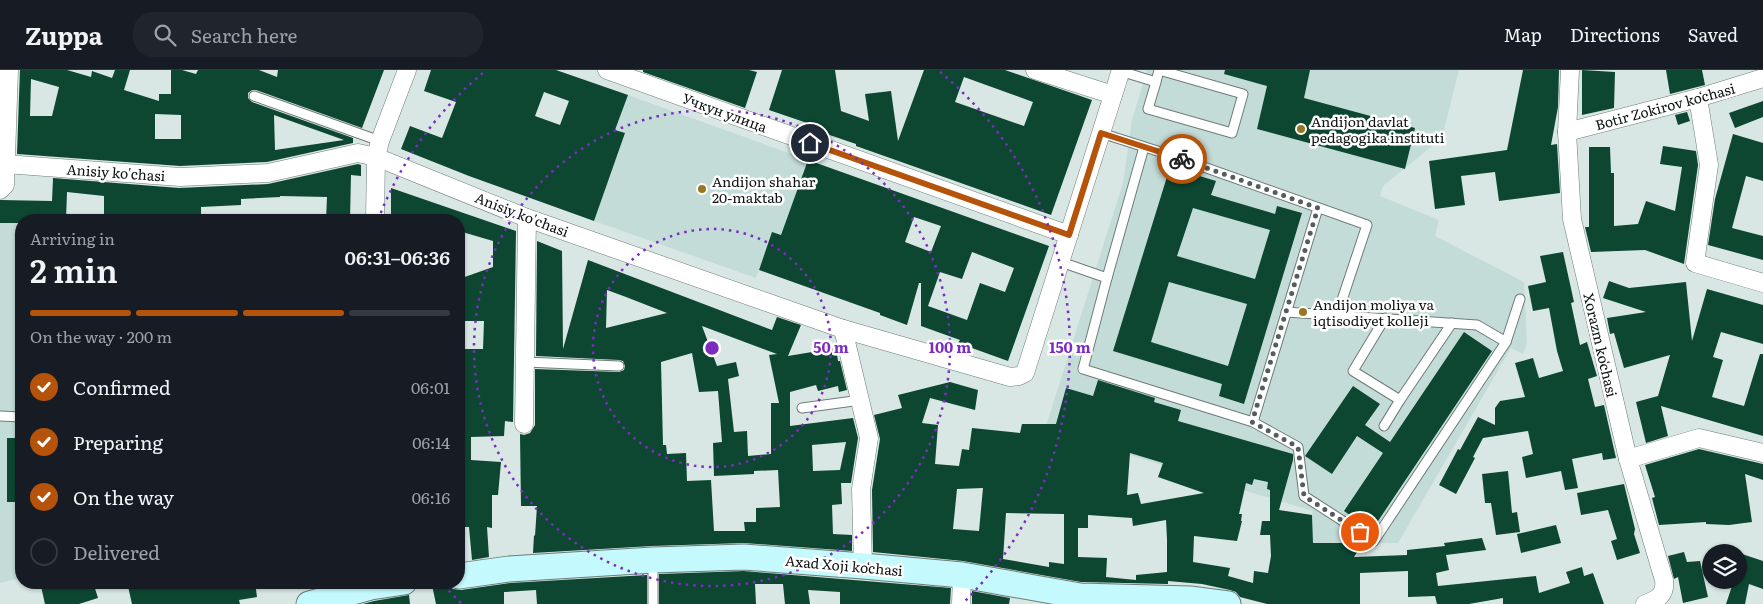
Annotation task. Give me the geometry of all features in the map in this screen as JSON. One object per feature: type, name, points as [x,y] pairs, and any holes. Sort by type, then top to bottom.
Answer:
[{"type":"street","points":[[0,190],[6,185],[5,164],[9,70]]},
{"type":"street","points":[[375,214],[378,149],[407,70]]},
{"type":"street","name":"Учкун улица","points":[[607,70],[1069,235]]},
{"type":"street","points":[[1035,70],[1113,96]]},
{"type":"street","name":"Xorazm koʻchasi","points":[[1570,70],[1567,132],[1572,219],[1628,459],[1665,586],[1664,592],[1659,598],[1645,604]]},
{"type":"street","points":[[1061,262],[1120,71]]},
{"type":"street","name":"Botir Zokirov koʻchasi","points":[[1567,132],[1698,98],[1763,78]]},
{"type":"street","points":[[1698,98],[1710,165],[1695,262],[1763,283]]},
{"type":"street","name":"Anisiy ko'chasi","points":[[5,164],[180,177],[268,172],[378,149],[527,218],[843,329],[1010,377],[1025,373],[1061,262]]},
{"type":"street","points":[[524,424],[527,218]]},
{"type":"street","points":[[843,329],[869,438],[861,489],[863,566]]},
{"type":"street","points":[[1628,459],[1699,438],[1763,453]]},
{"type":"street","name":"Axad Xoji koʻchasi","points":[[465,575],[509,569],[652,560],[744,557],[962,575],[1080,596],[1190,599],[1228,604]]},
{"type":"street","points":[[961,604],[962,575]]},
{"type":"street","points":[[310,604],[358,589]]},
{"type":"lane","points":[[1159,70],[1243,94],[1232,132],[1148,109],[1156,82],[1159,70]]},
{"type":"lane","points":[[1120,71],[1156,82]]},
{"type":"lane","points":[[254,96],[378,149]]},
{"type":"lane","points":[[1101,133],[1170,155],[1367,225],[1337,315]]},
{"type":"lane","points":[[1144,147],[1083,370],[1252,422],[1298,447],[1304,496],[1374,541],[1506,342],[1520,299]]},
{"type":"lane","points":[[1252,422],[1318,208]]},
{"type":"lane","points":[[1061,262],[1107,278]]},
{"type":"lane","points":[[1286,312],[1477,325],[1506,342]]},
{"type":"lane","points":[[1385,318],[1353,371],[1400,400]]},
{"type":"lane","points":[[1384,426],[1452,323]]},
{"type":"lane","points":[[525,362],[619,366]]},
{"type":"lane","points":[[802,408],[861,400]]},
{"type":"lane","points":[[0,416],[15,417]]},
{"type":"lane","points":[[652,560],[653,604]]},
{"type":"shaded area","name":"Andijon moliya va iqtisodiyet kolleji","points":[[1147,70],[1459,70],[1442,138],[1383,186],[1380,196],[1439,220],[1435,236],[1524,282],[1527,343],[1523,354],[1511,348],[1398,543],[1313,543],[1312,511],[1045,429],[1123,183],[1132,120]]},
{"type":"shaded area","name":"Andijon shahar 20-maktab","points":[[628,95],[808,160],[781,235],[772,233],[756,278],[594,221],[625,133],[615,130]]},
{"type":"shaded area","points":[[0,223],[15,223],[15,579],[0,583]]},
{"type":"building","points":[[20,70],[67,70],[91,77],[92,71],[112,78],[115,70],[130,70],[124,90],[159,101],[159,94],[171,94],[171,70],[182,70],[196,74],[198,70],[259,70],[277,77],[278,70],[384,70],[362,128],[256,90],[248,93],[248,98],[252,102],[353,138],[353,143],[267,162],[180,166],[17,154]],"holes":[[[31,79],[59,87],[52,116],[30,116]],[[155,114],[181,115],[181,139],[155,139]],[[274,115],[344,140],[275,150]]]},
{"type":"building","points":[[431,70],[556,70],[628,95],[615,130],[625,133],[594,221],[469,176],[401,149],[410,126],[442,138],[456,102],[424,91]],"holes":[[[544,92],[569,101],[560,125],[535,116]]]},
{"type":"building","points":[[643,70],[749,70],[757,72],[745,108],[643,72]]},
{"type":"building","points":[[782,70],[835,70],[841,111],[869,121],[865,94],[891,91],[898,141],[924,70],[1005,70],[1092,100],[1051,215],[856,146],[856,144],[806,127],[807,123],[769,110]],"holes":[[[964,77],[1033,102],[1024,126],[955,102]]]},
{"type":"building","points":[[1225,70],[1310,70],[1304,98],[1415,128],[1405,169],[1257,129],[1267,86],[1224,74]]},
{"type":"building","points":[[1523,70],[1559,70],[1558,107],[1551,145],[1557,144],[1560,193],[1499,201],[1495,172],[1461,176],[1465,205],[1435,209],[1429,161],[1507,150]]},
{"type":"building","points":[[1582,70],[1615,72],[1614,108],[1582,115]]},
{"type":"building","points":[[1666,70],[1702,70],[1705,85],[1670,94]]},
{"type":"building","points":[[1763,101],[1763,117],[1735,128],[1729,113]]},
{"type":"building","points":[[1687,112],[1690,121],[1678,125],[1675,115]]},
{"type":"building","points":[[1733,134],[1763,143],[1763,181],[1746,176],[1732,228],[1763,236],[1763,260],[1708,245],[1715,199]]},
{"type":"building","points":[[1663,146],[1696,151],[1698,165],[1684,264],[1645,250],[1591,252],[1585,227],[1589,227],[1589,147],[1610,147],[1611,173],[1614,173],[1614,226],[1638,224],[1646,201],[1675,211],[1682,167],[1660,164]]},
{"type":"building","points":[[808,160],[1049,246],[1008,361],[958,343],[960,340],[921,326],[921,283],[919,283],[907,325],[880,315],[880,313],[759,270],[772,232],[781,235]],"holes":[[[914,217],[941,226],[931,252],[905,242]],[[972,252],[1014,268],[1005,292],[980,283],[967,320],[928,306],[940,272],[962,279]]]},
{"type":"building","points":[[358,164],[361,165],[361,176],[351,175],[350,214],[326,214],[327,197],[280,196],[241,199],[241,205],[201,207],[201,214],[104,214],[104,196],[67,192],[66,214],[15,214],[15,223],[0,223],[0,200],[52,201],[53,178],[179,188],[268,184]]},
{"type":"building","points":[[1170,167],[1216,181],[1211,195],[1275,214],[1277,206],[1302,213],[1244,404],[1219,396],[1222,384],[1113,351]],"holes":[[[1193,208],[1270,230],[1255,279],[1177,256]],[[1169,282],[1247,304],[1228,366],[1151,342]]]},
{"type":"building","points":[[391,188],[516,231],[513,422],[505,421],[504,436],[471,437],[471,460],[501,462],[498,495],[492,495],[492,528],[487,527],[489,557],[472,560],[469,527],[465,527],[465,349],[483,349],[484,321],[465,321],[465,277],[493,267],[493,241],[465,233],[465,214],[391,214]]},
{"type":"building","points":[[537,241],[562,251],[563,349],[588,260],[772,330],[777,317],[801,325],[788,356],[836,348],[847,390],[839,392],[838,386],[818,391],[816,385],[790,392],[790,426],[853,418],[858,438],[851,483],[841,483],[842,504],[832,505],[833,534],[852,535],[852,551],[744,543],[533,553],[537,506],[521,506],[520,434],[530,433],[535,425],[535,369],[619,372],[624,370],[625,366],[623,361],[619,360],[536,356]],"holes":[[[607,290],[667,313],[606,328]],[[702,326],[777,354],[769,355],[779,403],[771,403],[771,454],[748,456],[747,431],[734,432],[728,379],[739,376],[736,362],[717,366]],[[692,353],[699,392],[718,391],[722,442],[713,443],[714,476],[754,474],[754,471],[778,470],[780,507],[756,508],[756,522],[744,522],[745,531],[714,531],[711,480],[687,481],[686,453],[667,454],[666,445],[663,445],[661,362]],[[846,442],[840,470],[813,471],[812,445]]]},
{"type":"building","points":[[1563,252],[1574,302],[1571,303],[1580,345],[1587,342],[1597,376],[1588,379],[1595,407],[1604,405],[1616,458],[1603,460],[1602,453],[1572,459],[1578,488],[1565,490],[1561,471],[1526,478],[1522,457],[1533,454],[1528,431],[1483,438],[1456,494],[1439,485],[1478,417],[1495,425],[1495,408],[1500,401],[1525,397],[1515,363],[1533,358],[1539,378],[1563,371],[1557,351],[1549,308],[1533,311],[1528,286],[1546,282],[1540,256]]},
{"type":"building","points":[[1609,281],[1629,288],[1686,282],[1692,341],[1707,289],[1763,305],[1763,344],[1721,332],[1713,357],[1723,360],[1712,397],[1744,406],[1760,354],[1763,354],[1763,436],[1661,406],[1668,436],[1646,443],[1636,402],[1658,396],[1670,355],[1624,368],[1614,333],[1610,334],[1607,318],[1646,312],[1603,298]]},
{"type":"building","points":[[1464,332],[1492,351],[1372,530],[1344,511],[1383,453],[1357,436],[1332,474],[1305,456],[1353,386],[1380,404],[1365,425],[1390,442]]},
{"type":"building","points":[[1098,380],[1155,398],[1154,402],[1181,410],[1178,421],[1293,454],[1279,510],[1312,515],[1313,543],[1363,543],[1354,557],[1407,555],[1407,550],[1445,546],[1444,543],[1482,538],[1486,550],[1446,555],[1449,570],[1436,573],[1438,586],[1536,576],[1539,593],[1570,583],[1566,572],[1582,567],[1584,576],[1593,573],[1604,604],[1503,604],[1503,598],[1469,604],[1437,604],[1435,596],[1408,597],[1408,571],[1360,573],[1360,604],[1267,604],[1240,597],[1236,592],[1230,590],[1202,584],[1168,581],[1168,584],[1081,582],[963,561],[873,552],[872,490],[880,439],[874,415],[902,408],[898,395],[950,382],[978,390],[975,410],[930,398],[922,423],[938,425],[935,464],[959,466],[962,449],[969,450],[972,428],[1020,433],[1022,424],[1056,424],[1066,388],[1093,396]],"holes":[[[1130,453],[1163,463],[1158,477],[1204,493],[1141,504],[1138,493],[1127,495]],[[1254,479],[1268,482],[1267,489],[1270,490],[1270,521],[1262,521],[1260,535],[1270,535],[1271,556],[1268,573],[1254,571],[1253,583],[1228,576],[1230,568],[1193,562],[1194,536],[1237,541],[1242,521],[1242,514],[1239,514],[1246,483],[1252,485]],[[983,488],[979,531],[953,529],[957,489]],[[1006,513],[1064,514],[1064,564],[1049,562],[1049,567],[1003,559]],[[1088,515],[1132,518],[1133,526],[1166,520],[1167,572],[1136,575],[1136,580],[1106,577],[1107,558],[1078,557],[1078,528],[1088,528]]]},
{"type":"building","points":[[7,438],[15,438],[15,502],[7,502]]},
{"type":"building","points":[[1699,449],[1763,464],[1763,480],[1745,474],[1752,522],[1729,525],[1706,524],[1706,522],[1659,525],[1652,498],[1655,497],[1645,465]]},
{"type":"building","points":[[1508,471],[1512,513],[1517,512],[1520,532],[1496,535],[1491,503],[1485,503],[1482,474]]},
{"type":"building","points":[[1624,484],[1635,529],[1634,534],[1640,553],[1617,560],[1611,541],[1617,539],[1608,510],[1581,515],[1577,493]]},
{"type":"building","points":[[1556,525],[1561,543],[1521,553],[1517,534]]},
{"type":"building","points":[[1684,552],[1687,562],[1700,561],[1702,589],[1706,589],[1708,597],[1683,603],[1678,577],[1674,579],[1668,556]]},
{"type":"building","points":[[1747,556],[1763,561],[1763,589],[1749,584],[1745,604],[1726,604],[1731,589],[1747,589]]},
{"type":"building","points":[[744,571],[951,588],[950,604],[840,604],[840,592],[808,590],[810,604],[785,604],[783,584],[755,584],[756,604],[659,604],[659,574]]},
{"type":"building","points":[[647,575],[647,604],[537,604],[536,590],[504,592],[504,604],[436,604],[433,589],[461,590],[510,583]]},
{"type":"building","points":[[42,589],[95,589],[98,598],[79,604],[45,604]]},
{"type":"building","points":[[129,589],[256,589],[257,597],[239,600],[240,604],[132,604]]},
{"type":"building","points":[[972,591],[1010,598],[1009,604],[972,604]]},
{"type":"building","points":[[409,595],[410,604],[363,604],[374,601]]},
{"type":"way so far","points":[[1182,159],[1318,208],[1252,422],[1298,447],[1304,496],[1360,532]]},
{"type":"place","name":"Andijon davlat pedagogika instituti","points":[[1301,129]]},
{"type":"place","name":"Andijon shahar 20-maktab","points":[[702,189]]},
{"type":"place","name":"Andijon moliya va iqtisodiyet kolleji","points":[[1303,312]]},
{"type":"route","points":[[810,143],[1069,235],[1101,133],[1182,159]]}]
